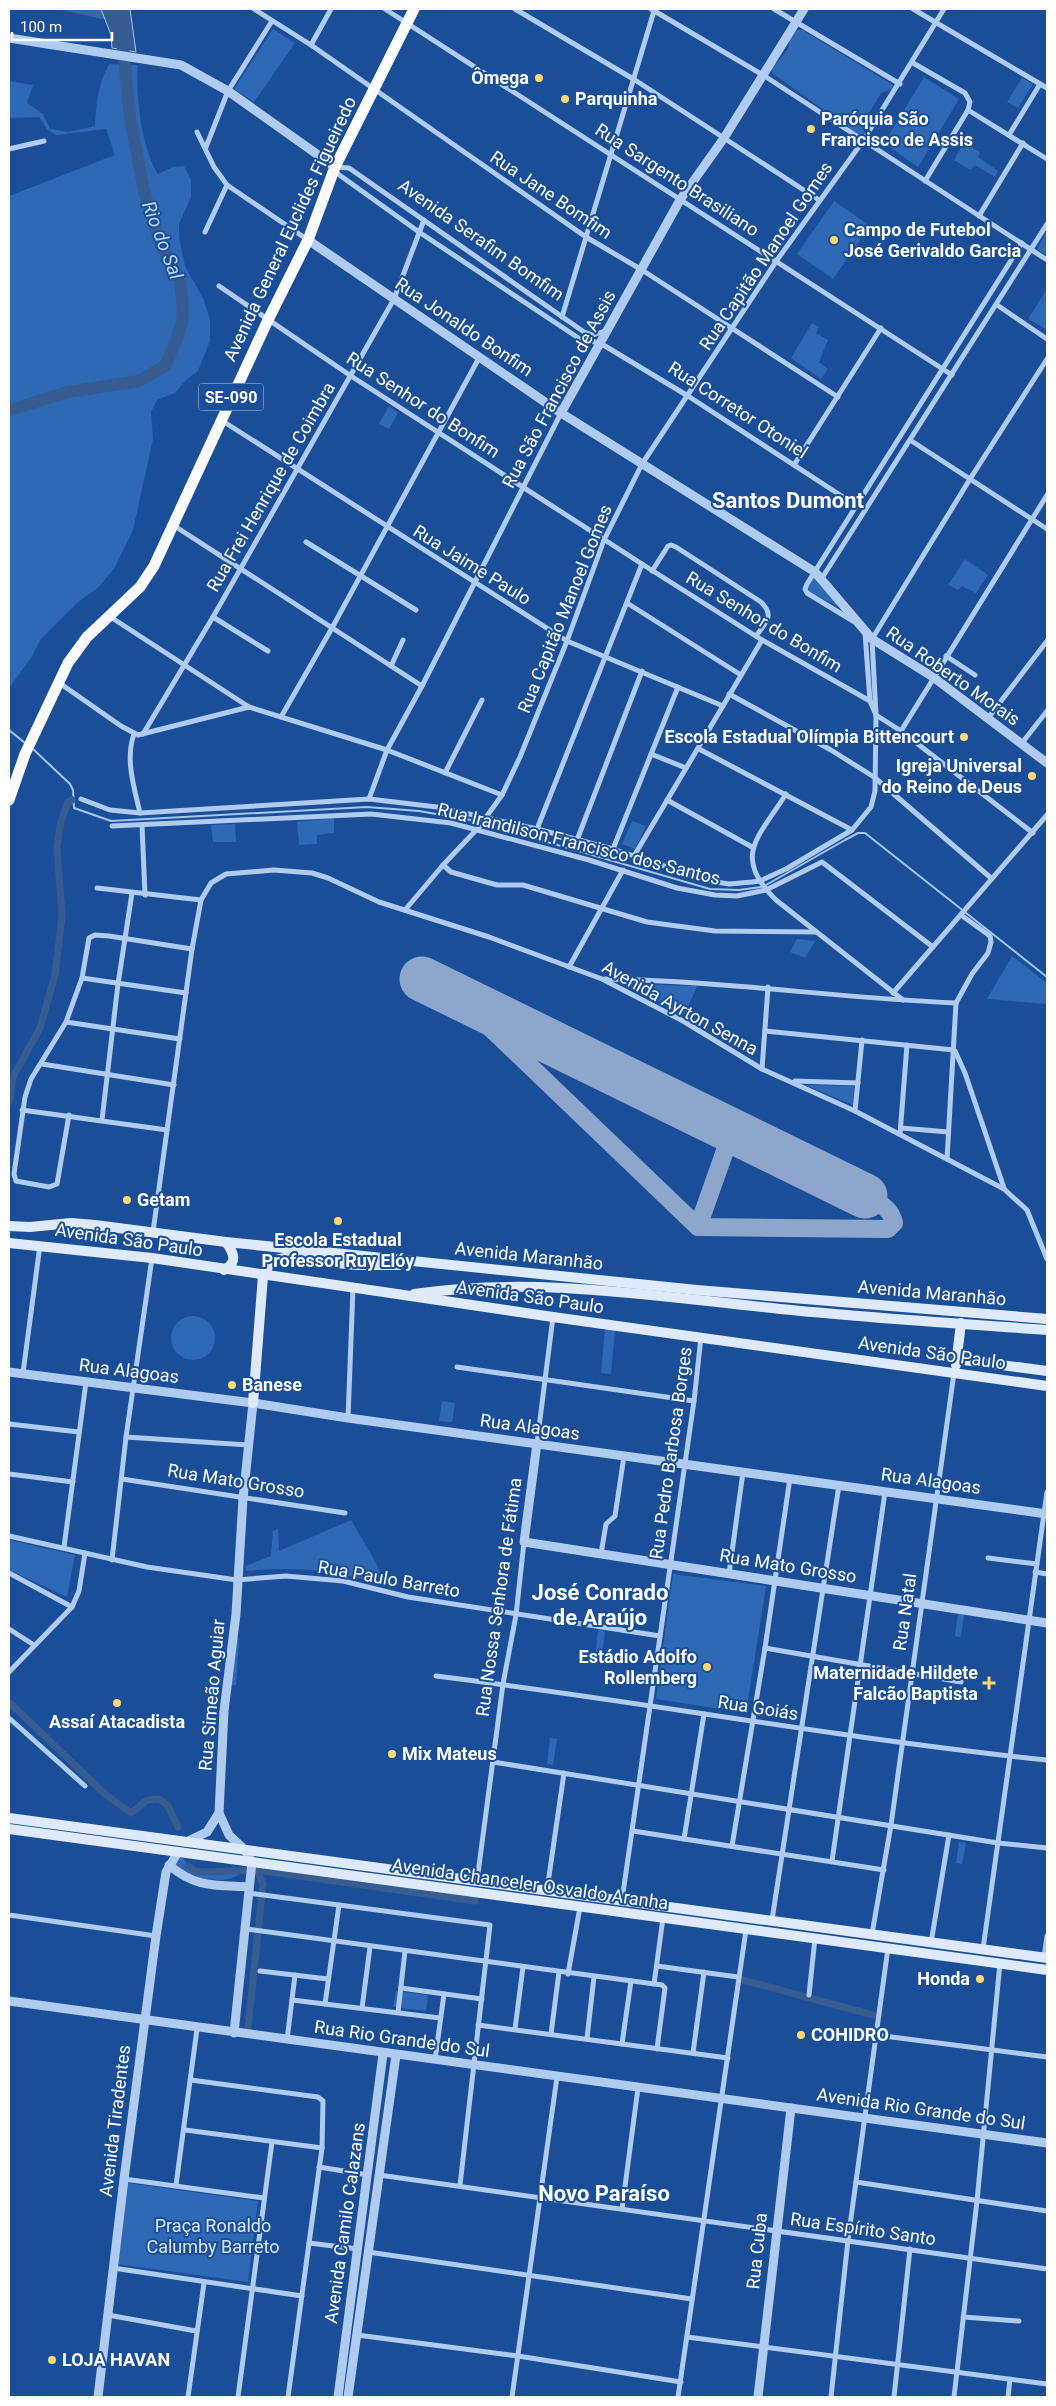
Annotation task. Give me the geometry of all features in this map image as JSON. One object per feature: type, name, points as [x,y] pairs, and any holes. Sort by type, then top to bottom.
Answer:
[{"type":"main road","name":"Avenida General Euclides Figueiredo","points":[[9,800],[24,754],[58,681],[78,647],[130,597],[147,577],[268,320],[308,240],[335,166],[414,9]]},
{"type":"main road","name":"Avenida Maranhão","points":[[9,1226],[72,1223],[226,1242],[438,1264],[821,1300],[1045,1316]]},
{"type":"main road","points":[[224,1270],[232,1265],[234,1259],[232,1250],[226,1242]]},
{"type":"main road","name":"Avenida São Paulo","points":[[9,1243],[152,1258],[263,1276],[1047,1386]]},
{"type":"main road","points":[[253,1403],[263,1276],[270,1261],[281,1258],[357,1265],[438,1264]]},
{"type":"main road","name":"Avenida Maranhão","points":[[403,1296],[445,1290],[540,1286],[821,1313],[1047,1330]]},
{"type":"main road","points":[[821,1300],[821,1313]]},
{"type":"main road","name":"Rua Natal","points":[[954,1373],[961,1323]]},
{"type":"main road","name":"Avenida São Paulo","points":[[956,1359],[1047,1371]]},
{"type":"main road","name":"Avenida Chanceler Osvaldo Aranha","points":[[9,1818],[1046,1958]]},
{"type":"main road","name":"Avenida Chanceler Osvaldo Aranha","points":[[9,1829],[178,1852],[251,1868],[580,1906],[1047,1970]]},
{"type":"street","name":"Rua Jane Bomfim","points":[[254,9],[311,45],[586,237],[642,270],[838,397]]},
{"type":"street","points":[[311,45],[331,9]]},
{"type":"street","name":"Rua Sargento Brasiliano","points":[[385,9],[680,200],[777,260],[952,375]]},
{"type":"street","points":[[515,9],[635,80],[819,200]]},
{"type":"street","points":[[774,9],[900,84]]},
{"type":"street","name":"Rua São Francisco de Assis","points":[[369,799],[387,750],[422,686],[561,413],[680,200],[724,138],[804,9]]},
{"type":"street","points":[[913,9],[1047,88]]},
{"type":"street","name":"Rua Capitão Manoel Gomes","points":[[478,829],[502,795],[520,757],[567,641],[604,540],[642,464],[777,260],[863,141],[913,63],[944,9]]},
{"type":"street","points":[[562,317],[635,80],[653,10],[763,75],[1047,260]]},
{"type":"street","points":[[206,147],[228,90],[272,20]]},
{"type":"street","name":"Avenida Serafim Bomfim","points":[[9,38],[105,54],[149,59],[181,66],[228,90],[335,166],[349,168],[588,334],[598,335],[608,329]]},
{"type":"street","points":[[913,63],[968,95],[970,102],[968,110],[924,181]]},
{"type":"street","points":[[1009,135],[1040,84]]},
{"type":"street","points":[[968,110],[1047,159]]},
{"type":"street","name":"Rua Jonaldo Bonfim","points":[[196,132],[206,147],[214,167],[227,185],[561,413],[818,575]]},
{"type":"street","points":[[9,149],[44,141]]},
{"type":"street","points":[[979,216],[1023,143]]},
{"type":"street","name":"Avenida Serafim Bomfim","points":[[335,166],[338,174],[419,232],[580,339],[600,343]]},
{"type":"street","points":[[205,232],[227,185]]},
{"type":"street","name":"Rua Frei Henrique de Coimbra","points":[[142,734],[212,617],[394,299],[424,220]]},
{"type":"street","points":[[858,624],[810,596],[806,590],[910,440],[1047,224]]},
{"type":"street","points":[[818,575],[857,506],[1022,243]]},
{"type":"street","name":"Rua Senhor do Bonfim","points":[[218,286],[351,376],[652,571],[762,640],[870,701]]},
{"type":"street","points":[[997,305],[1047,339]]},
{"type":"street","points":[[794,465],[881,328]]},
{"type":"street","name":"Rua Corretor Otoniel","points":[[600,343],[688,396],[857,506]]},
{"type":"street","points":[[281,717],[332,628],[437,431],[479,358]]},
{"type":"street","points":[[1033,833],[901,731],[876,715],[870,701],[868,636],[1047,359]]},
{"type":"street","name":"Rua Jaime Paulo","points":[[221,420],[567,641],[723,706]]},
{"type":"street","points":[[910,440],[1047,530]]},
{"type":"street","points":[[901,731],[1047,495]]},
{"type":"street","points":[[172,524],[422,686]]},
{"type":"street","points":[[306,542],[416,610]]},
{"type":"street","points":[[652,571],[668,546],[676,547],[761,602],[769,610],[769,616],[756,636]]},
{"type":"street","points":[[537,829],[642,564]]},
{"type":"street","points":[[818,575],[868,636]]},
{"type":"street","points":[[627,603],[741,675]]},
{"type":"street","points":[[109,616],[182,666],[249,707],[387,750],[502,795]]},
{"type":"street","points":[[212,617],[268,652]]},
{"type":"street","name":"Rua Roberto Morais","points":[[868,636],[933,677],[1047,763]]},
{"type":"street","name":"Rua Irandilson Francisco dos Santos","points":[[81,799],[110,810],[140,813],[369,799],[438,807],[537,829],[613,849],[710,881],[729,884],[760,881],[804,859],[852,830],[871,807],[874,800],[876,715],[868,636]]},
{"type":"street","points":[[390,666],[403,640]]},
{"type":"street","points":[[634,856],[762,640]]},
{"type":"street","points":[[988,718],[1047,641]]},
{"type":"street","points":[[946,656],[975,675]]},
{"type":"street","points":[[576,840],[642,672]]},
{"type":"street","points":[[58,681],[134,734],[142,734],[249,707]]},
{"type":"street","points":[[613,849],[678,687]]},
{"type":"street","points":[[729,694],[831,750],[874,777],[991,878]]},
{"type":"street","points":[[445,773],[482,700]]},
{"type":"street","points":[[1022,744],[1047,711]]},
{"type":"street","points":[[134,734],[130,747],[133,778],[140,813]]},
{"type":"street","points":[[699,749],[852,830]]},
{"type":"street","points":[[651,754],[686,768]]},
{"type":"street","points":[[786,794],[752,848],[751,859],[760,881],[766,890],[816,932],[903,1000]]},
{"type":"street","points":[[667,800],[752,848]]},
{"type":"street","name":"Rua Irandilson Francisco dos Santos","points":[[112,826],[377,814],[451,823],[478,829],[624,870],[677,888],[715,895],[737,896],[766,890],[822,862],[933,947]]},
{"type":"street","points":[[893,993],[1047,815]]},
{"type":"street","points":[[142,825],[145,894]]},
{"type":"street","points":[[405,910],[442,864],[478,829]]},
{"type":"street","points":[[442,864],[451,872],[478,880],[497,885],[523,885],[647,922],[715,931],[816,932]]},
{"type":"street","name":"Avenida Ayrton Senna","points":[[201,900],[211,883],[226,874],[274,870],[312,873],[328,878],[379,902],[488,937],[602,979],[684,1021],[762,1068],[901,1131],[947,1159],[1004,1189],[1027,1210],[1047,1259]]},
{"type":"street","points":[[569,967],[624,870]]},
{"type":"street","points":[[97,888],[201,900],[192,949],[152,1233]]},
{"type":"street","points":[[102,1120],[118,984],[132,893]]},
{"type":"street","points":[[947,1159],[956,1003],[988,953],[992,942],[990,936],[961,915]]},
{"type":"street","points":[[68,1115],[58,1182],[49,1187],[23,1183],[15,1179],[22,1110],[31,1079],[42,1064],[66,1022],[82,978],[88,938],[100,935],[192,949]]},
{"type":"street","points":[[82,978],[186,993]]},
{"type":"street","points":[[602,979],[768,987],[903,1000],[956,1003]]},
{"type":"street","points":[[762,1068],[768,987]]},
{"type":"street","points":[[66,1022],[180,1039]]},
{"type":"street","points":[[765,1031],[954,1050]]},
{"type":"street","points":[[856,1111],[862,1040]]},
{"type":"street","points":[[906,1046],[901,1131],[948,1132]]},
{"type":"street","points":[[954,1050],[965,1073],[1004,1189]]},
{"type":"street","points":[[42,1064],[174,1085]]},
{"type":"street","points":[[792,1081],[858,1083]]},
{"type":"street","points":[[22,1110],[167,1130]]},
{"type":"street","points":[[23,1373],[40,1245]]},
{"type":"street","points":[[112,1560],[126,1437],[152,1258]]},
{"type":"street","points":[[348,1418],[353,1288]]},
{"type":"street","name":"Rua Nossa Senhora de Fátima","points":[[476,1881],[503,1684],[516,1615],[553,1317]]},
{"type":"street","name":"Rua Pedro Barbosa Borges","points":[[622,1900],[694,1402],[701,1337]]},
{"type":"street","points":[[458,1367],[694,1402]]},
{"type":"street","name":"Rua Alagoas","points":[[9,1372],[253,1403],[348,1418],[1046,1514]]},
{"type":"street","name":"Rua Natal","points":[[872,1934],[891,1825],[954,1373]]},
{"type":"street","points":[[64,1547],[86,1382]]},
{"type":"street","name":"Rua Simeão Aguiar","points":[[219,1813],[223,1721],[253,1403]]},
{"type":"street","points":[[9,1424],[79,1432]]},
{"type":"street","points":[[126,1437],[248,1445]]},
{"type":"street","points":[[601,1554],[606,1524],[614,1516],[624,1456]]},
{"type":"street","points":[[729,1574],[743,1472]]},
{"type":"street","points":[[9,1474],[73,1482]]},
{"type":"street","points":[[732,1846],[776,1580],[790,1478]]},
{"type":"street","name":"Rua Mato Grosso","points":[[122,1479],[344,1513]]},
{"type":"street","points":[[772,1920],[839,1485]]},
{"type":"street","points":[[832,1861],[849,1736],[872,1595],[885,1492]]},
{"type":"street","points":[[983,1949],[1028,1620],[1046,1514],[1047,1492]]},
{"type":"street","name":"Rua Paulo Barreto","points":[[9,1536],[64,1547],[112,1560],[237,1580],[273,1576],[331,1580],[408,1598],[660,1636]]},
{"type":"street","name":"Rua Mato Grosso","points":[[524,1542],[1047,1623]]},
{"type":"street","points":[[9,1672],[72,1607],[81,1584],[84,1552]]},
{"type":"street","points":[[988,1558],[1037,1564]]},
{"type":"street","points":[[1036,1572],[1047,1574]]},
{"type":"street","points":[[9,1573],[72,1607]]},
{"type":"street","points":[[9,1629],[34,1645]]},
{"type":"street","points":[[765,1648],[961,1682]]},
{"type":"street","name":"Rua Goiás","points":[[436,1676],[650,1705],[849,1736],[1047,1760]]},
{"type":"street","points":[[684,1839],[704,1714]]},
{"type":"street","points":[[9,1718],[84,1786]]},
{"type":"street","points":[[493,1762],[740,1800],[949,1835],[1047,1848]]},
{"type":"street","points":[[547,1890],[564,1773]]},
{"type":"street","points":[[186,1842],[207,1832],[219,1813]]},
{"type":"street","points":[[219,1813],[229,1835],[244,1849],[251,1868],[249,1890],[250,1930],[234,2033]]},
{"type":"street","points":[[633,1831],[884,1870]]},
{"type":"street","points":[[931,1943],[949,1835]]},
{"type":"street","name":"Avenida Tiradentes","points":[[98,2397],[156,1936],[165,1877],[169,1865],[178,1852]]},
{"type":"street","points":[[169,1865],[185,1878],[200,1883],[249,1890],[259,1894],[489,1924],[460,2185]]},
{"type":"street","points":[[325,2004],[339,1905]]},
{"type":"street","points":[[568,1974],[580,1906]]},
{"type":"street","points":[[9,1915],[156,1936]]},
{"type":"street","points":[[654,1984],[663,1918]]},
{"type":"street","points":[[250,1930],[665,1986],[657,2049]]},
{"type":"street","points":[[678,2397],[746,1930]]},
{"type":"street","points":[[1046,1958],[1047,1936]]},
{"type":"street","points":[[809,1995],[815,1938]]},
{"type":"street","points":[[362,2008],[370,1946]]},
{"type":"street","points":[[831,2397],[848,2240],[888,1948]]},
{"type":"street","points":[[398,2012],[404,1951]]},
{"type":"street","points":[[954,2397],[977,2201],[1000,1963]]},
{"type":"street","points":[[657,1966],[738,1977]]},
{"type":"street","points":[[515,2029],[523,1967]]},
{"type":"street","points":[[260,1970],[328,1979]]},
{"type":"street","points":[[550,2034],[559,1972]]},
{"type":"street","points":[[693,2053],[704,1972]]},
{"type":"street","points":[[287,2040],[295,1975]]},
{"type":"street","points":[[587,2038],[594,1977]]},
{"type":"street","points":[[622,2044],[631,1982]]},
{"type":"street","points":[[401,1988],[482,1998]]},
{"type":"street","points":[[435,2060],[444,1994]]},
{"type":"street","points":[[292,2000],[440,2018]]},
{"type":"street","name":"Rua Rio Grande do Sul","points":[[9,2001],[384,2054],[791,2108]]},
{"type":"street","points":[[478,2025],[728,2058]]},
{"type":"street","points":[[176,2185],[185,2130],[197,2028]]},
{"type":"street","points":[[876,2035],[1047,2057]]},
{"type":"street","name":"Avenida Camilo Calazans","points":[[338,2397],[357,2296],[373,2175],[384,2054]]},
{"type":"street","name":"Avenida Camilo Calazans","points":[[373,2175],[396,2055]]},
{"type":"street","points":[[512,2397],[557,2077]]},
{"type":"street","points":[[191,2080],[322,2100],[322,2148],[288,2397]]},
{"type":"street","points":[[622,2209],[638,2088]]},
{"type":"street","name":"Avenida Rio Grande do Sul","points":[[791,2108],[1047,2143]]},
{"type":"street","name":"Rua Cuba","points":[[758,2397],[791,2108]]},
{"type":"street","points":[[185,2130],[322,2148]]},
{"type":"street","points":[[238,2397],[272,2142]]},
{"type":"street","name":"Rua Espírito Santo","points":[[319,2167],[910,2248],[1047,2269]]},
{"type":"street","points":[[124,2179],[264,2198]]},
{"type":"street","points":[[856,2182],[1047,2211]]},
{"type":"street","points":[[309,2243],[692,2299]]},
{"type":"street","points":[[894,2397],[910,2248]]},
{"type":"street","points":[[113,2268],[204,2283],[302,2296]]},
{"type":"street","points":[[188,2397],[204,2283]]},
{"type":"street","name":"Avenida Camilo Calazans","points":[[348,2397],[357,2335],[357,2296]]},
{"type":"street","points":[[108,2315],[196,2331]]},
{"type":"street","points":[[963,2317],[1019,2321]]},
{"type":"street","points":[[357,2335],[518,2356],[681,2382]]},
{"type":"street","points":[[687,2337],[1047,2384]]},
{"type":"street","points":[[1008,2397],[1010,2379]]},
{"type":"green space","points":[[57,9],[101,9],[107,20]]},
{"type":"green space","points":[[273,29],[295,43],[254,102],[234,89]]},
{"type":"green space","points":[[796,30],[802,30],[893,85],[892,89],[881,93],[866,118],[866,129],[863,134],[859,135],[772,73],[772,69],[789,48],[789,40]]},
{"type":"green space","points":[[109,64],[138,65],[137,77],[141,121],[152,164],[158,174],[173,167],[184,166],[191,180],[191,197],[179,224],[179,238],[185,266],[204,300],[210,320],[210,341],[198,371],[187,379],[175,393],[157,400],[151,412],[153,439],[133,530],[115,567],[99,587],[77,603],[41,639],[31,658],[9,688],[9,196],[115,155],[106,129],[56,135],[47,129],[39,117],[9,118],[9,81],[33,85],[27,103],[43,114],[50,129],[68,132],[95,126],[98,94]]},
{"type":"green space","points":[[924,77],[959,99],[918,167],[884,143]]},
{"type":"green space","points":[[1022,78],[1033,84],[1018,108],[1007,102]]},
{"type":"green space","points":[[964,142],[980,152],[978,157],[998,171],[995,177],[975,165],[970,170],[954,160]]},
{"type":"green space","name":"Campo de Futebol José Gerivaldo Garcia","points":[[834,201],[870,226],[833,279],[797,254]]},
{"type":"green space","points":[[1047,231],[1047,256],[1037,249]]},
{"type":"green space","points":[[1047,289],[1047,330],[1028,319]]},
{"type":"green space","points":[[812,323],[819,327],[816,333],[828,340],[819,362],[828,369],[821,379],[791,358]]},
{"type":"green space","points":[[389,406],[398,413],[389,429],[379,424]]},
{"type":"green space","points":[[965,559],[988,575],[976,593],[962,586],[958,590],[948,585]]},
{"type":"green space","points":[[815,573],[841,608],[810,592],[808,588]]},
{"type":"green space","points":[[334,818],[334,833],[317,835],[317,844],[299,845],[297,822]]},
{"type":"green space","points":[[632,821],[646,826],[635,849],[622,844]]},
{"type":"green space","points":[[235,824],[236,842],[213,842],[211,825]]},
{"type":"green space","points":[[797,939],[815,941],[805,958],[790,952]]},
{"type":"green space","points":[[1012,956],[1047,983],[1047,1004],[987,999]]},
{"type":"green space","points":[[624,984],[697,986],[685,1014]]},
{"type":"green space","points":[[805,1085],[854,1086],[853,1105]]},
{"type":"green space","points":[[189,1316],[197,1316],[209,1322],[215,1338],[209,1354],[197,1360],[189,1360],[177,1354],[171,1342],[171,1334],[177,1322]]},
{"type":"green space","points":[[605,1329],[615,1330],[611,1374],[601,1373]]},
{"type":"green space","points":[[442,1401],[455,1403],[452,1422],[439,1421]]},
{"type":"green space","points":[[351,1520],[376,1563],[385,1585],[317,1570],[246,1571],[246,1566],[271,1556],[273,1531],[278,1529],[279,1551]]},
{"type":"green space","points":[[9,1540],[75,1555],[67,1597],[9,1570]]},
{"type":"green space","name":"Estádio Adolfo Rollemberg","points":[[673,1574],[766,1586],[746,1713],[656,1699]]},
{"type":"green space","points":[[958,1613],[964,1614],[961,1637],[955,1636]]},
{"type":"green space","points":[[598,1630],[605,1631],[602,1657],[595,1656]]},
{"type":"green space","points":[[235,1633],[239,1641],[236,1685],[229,1686]]},
{"type":"green space","points":[[550,1738],[557,1739],[553,1765],[547,1764]]},
{"type":"green space","points":[[959,1842],[966,1843],[962,1864],[956,1863]]},
{"type":"green space","points":[[176,1857],[183,1858],[193,1873],[212,1874],[240,1871],[233,1878],[226,1879],[194,1877],[179,1873],[170,1860]]},
{"type":"green space","points":[[396,1991],[428,1995],[426,2011],[393,2007]]},
{"type":"green space","name":"Praça Ronaldo Calumby Barreto","points":[[127,2183],[258,2201],[248,2282],[117,2264]]},
{"type":"shaded area","points":[[101,9],[130,9],[136,52],[112,48],[111,35]]},
{"type":"waterway","name":"Rio do Sal","points":[[9,410],[68,392],[139,381],[165,366],[182,322],[183,307],[180,280],[160,243],[144,191],[130,117],[119,9]]},
{"type":"waterway","points":[[9,730],[25,743]]},
{"type":"waterway","points":[[33,749],[70,784],[73,790],[74,808],[111,821],[367,807],[419,811],[471,820],[710,889],[739,890],[761,887]]},
{"type":"waterway","points":[[9,1102],[13,1077],[40,1028],[55,975],[62,916],[57,847],[61,821],[68,802],[72,800]]},
{"type":"waterway","points":[[766,885],[858,833],[865,833],[1047,977]]},
{"type":"waterway","points":[[9,1702],[105,1794],[131,1813],[147,1800],[159,1799],[168,1806],[178,1827]]},
{"type":"waterway","points":[[188,1866],[195,1871],[205,1872],[257,1870],[475,1901]]},
{"type":"waterway","points":[[248,2028],[263,1884],[257,1870]]},
{"type":"waterway","points":[[739,1979],[873,2015]]},
{"type":"taxiway","points":[[457,996],[698,1227],[888,1229],[894,1223],[890,1213],[883,1206],[865,1196]]},
{"type":"taxiway","points":[[698,1227],[732,1131]]},
{"type":"runway","points":[[422,979],[865,1196]]},
{"type":"place","name":"Ômega","points":[[539,78]]},
{"type":"place","name":"Parquinha","points":[[565,99]]},
{"type":"place","name":"Paróquia São Francisco de Assis","points":[[811,129]]},
{"type":"place","name":"Campo de Futebol José Gerivaldo Garcia","points":[[834,240]]},
{"type":"place","name":"Escola Estadual Olímpia Bittencourt","points":[[964,737]]},
{"type":"place","name":"Igreja Universal do Reino de Deus","points":[[1032,776]]},
{"type":"place","name":"Getam","points":[[127,1200]]},
{"type":"place","name":"Escola Estadual Professor Ruy Elóy","points":[[338,1221]]},
{"type":"place","name":"Banese","points":[[232,1385]]},
{"type":"place","name":"Estádio Adolfo Rollemberg","points":[[707,1667]]},
{"type":"place","name":"Maternidade Hildete Falcão Baptista","points":[[989,1683]]},
{"type":"place","name":"Assaí Atacadista","points":[[117,1703]]},
{"type":"place","name":"Mix Mateus","points":[[392,1754]]},
{"type":"place","name":"Honda","points":[[980,1979]]},
{"type":"place","name":"COHIDRO","points":[[801,2035]]},
{"type":"place","name":"LOJA HAVAN","points":[[52,2360]]},
{"type":"district","name":"Santos Dumont","points":[[788,500]]},
{"type":"district","name":"José Conrado de Araújo","points":[[600,1604]]},
{"type":"district","name":"Novo Paraíso","points":[[604,2193]]}]
